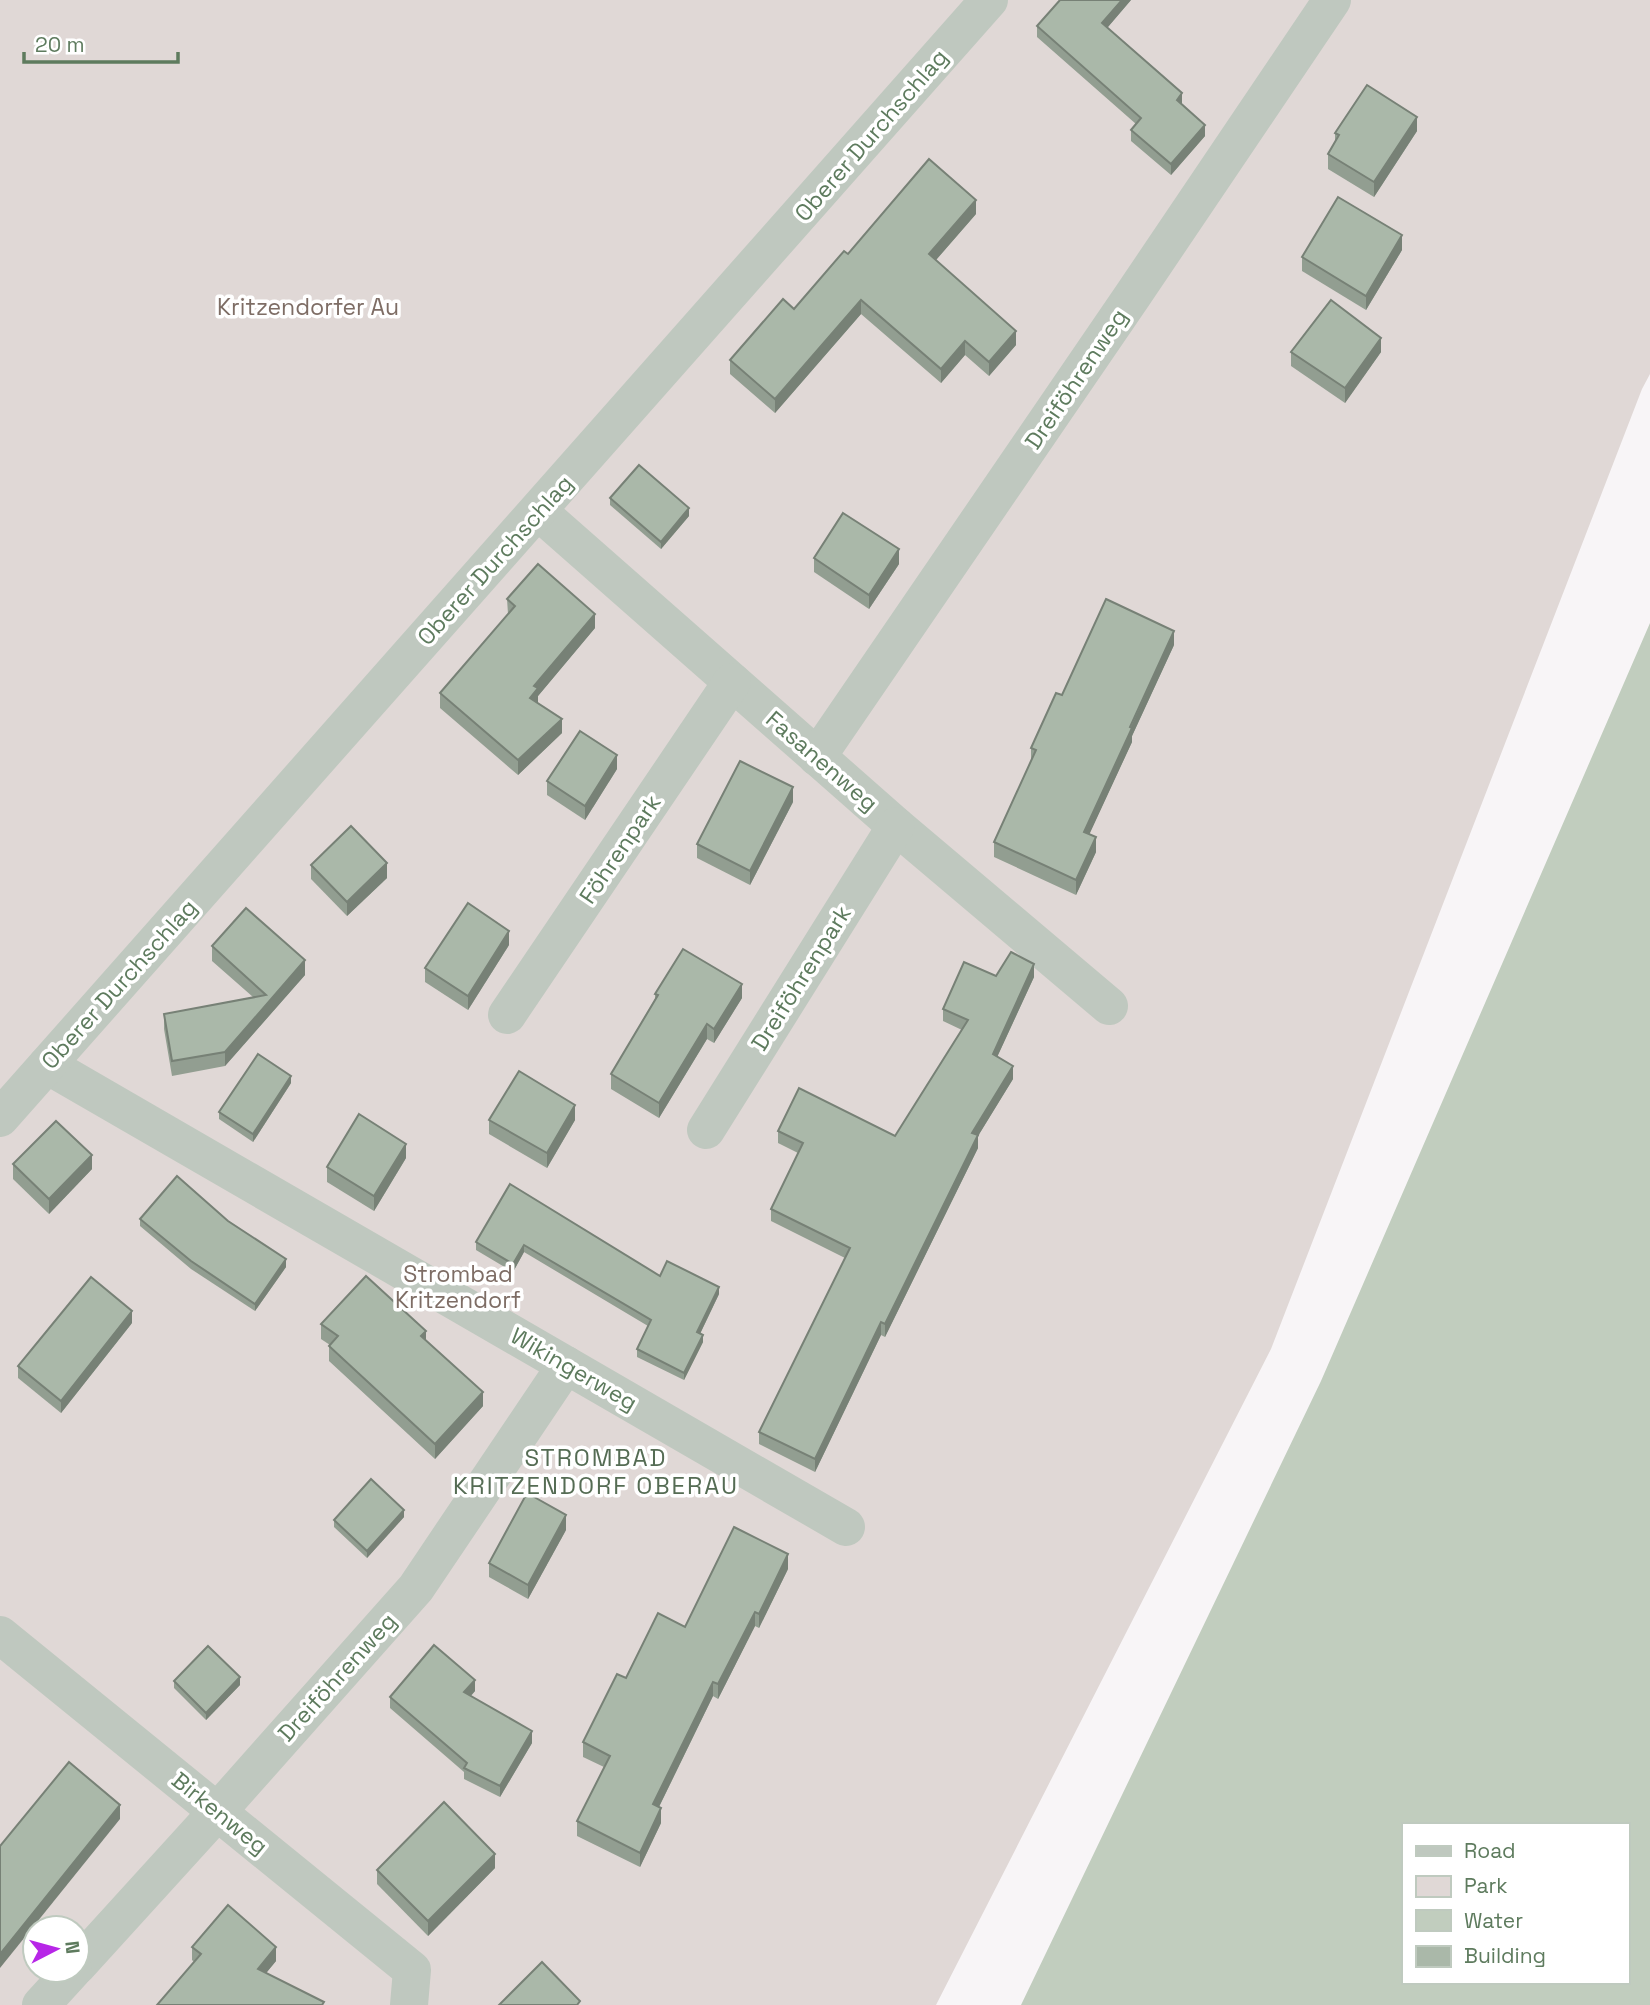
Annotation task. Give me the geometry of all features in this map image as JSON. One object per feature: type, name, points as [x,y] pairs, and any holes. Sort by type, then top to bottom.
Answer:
[{"type":"street","name":"Oberer Durchschlag","points":[[0,1118],[989,0]]},
{"type":"street","name":"Dreiföhrenweg","points":[[817,757],[1332,0]]},
{"type":"street","name":"Fasanenweg","points":[[538,511],[896,826],[1109,1006]]},
{"type":"street","name":"Föhrenpark","points":[[507,1015],[732,682]]},
{"type":"street","name":"Dreiföhrenpark","points":[[706,1130],[896,826]]},
{"type":"street","name":"Wikingerweg","points":[[47,1065],[846,1527]]},
{"type":"street","name":"Dreiföhrenweg","points":[[91,1951],[416,1588],[566,1365]]},
{"type":"street","name":"Birkenweg","points":[[0,1634],[218,1811],[411,1988]]},
{"type":"street","points":[[41,2005],[60,1984]]},
{"type":"street","points":[[395,2005],[411,1988]]},
{"type":"green space","name":"Strombad Kritzendorf","points":[[0,0],[1650,0],[1650,374],[1271,1349],[936,2005],[0,2005]]},
{"type":"water","points":[[1650,623],[1650,2005],[1021,2005],[1321,1381]]},
{"type":"building","points":[[1060,0],[1122,0],[1102,23],[1182,93],[1177,100],[1205,125],[1171,164],[1131,130],[1141,118],[1037,26]]},
{"type":"building","points":[[1367,85],[1417,117],[1374,182],[1328,154],[1339,135],[1335,133]]},
{"type":"building","points":[[929,159],[976,200],[929,254],[1016,331],[989,362],[965,341],[941,369],[861,300],[775,399],[730,360],[783,299],[794,309],[844,251],[848,254]]},
{"type":"building","points":[[1338,197],[1402,235],[1366,296],[1302,257]]},
{"type":"building","points":[[1331,300],[1381,338],[1345,388],[1291,352]]},
{"type":"building","points":[[639,465],[689,508],[661,542],[610,498]]},
{"type":"building","points":[[843,513],[899,549],[869,595],[814,558]]},
{"type":"building","points":[[538,564],[595,614],[534,686],[538,688],[530,698],[562,719],[518,760],[440,693],[515,606],[507,599]]},
{"type":"building","points":[[1106,599],[1174,631],[1084,832],[1096,837],[1076,880],[994,842],[1036,750],[1031,748],[1056,693],[1062,695]]},
{"type":"building","points":[[580,731],[617,755],[585,806],[547,781]]},
{"type":"building","points":[[740,761],[793,787],[750,871],[697,844]]},
{"type":"building","points":[[351,826],[387,863],[347,902],[311,865]]},
{"type":"building","points":[[468,903],[509,931],[468,996],[425,968]]},
{"type":"building","points":[[246,908],[305,960],[225,1052],[172,1061],[164,1014],[266,995],[212,946]]},
{"type":"building","points":[[683,949],[742,984],[714,1029],[707,1024],[659,1103],[611,1074]]},
{"type":"building","points":[[1011,952],[1034,964],[993,1054],[1013,1066],[972,1133],[978,1135],[885,1324],[881,1322],[815,1459],[759,1432],[850,1248],[771,1209],[803,1143],[778,1131],[799,1088],[895,1136],[968,1020],[943,1009],[964,962],[996,976]]},
{"type":"building","points":[[258,1054],[291,1076],[253,1134],[219,1112]]},
{"type":"building","points":[[519,1071],[575,1105],[547,1153],[489,1120]]},
{"type":"building","points":[[359,1114],[406,1144],[374,1196],[327,1167]]},
{"type":"building","points":[[56,1121],[92,1155],[49,1199],[13,1164]]},
{"type":"building","points":[[177,1176],[228,1221],[286,1259],[255,1304],[191,1261],[140,1219]]},
{"type":"building","points":[[510,1184],[660,1276],[667,1261],[719,1287],[697,1332],[703,1335],[684,1373],[637,1349],[651,1320],[524,1245],[513,1264],[476,1242]]},
{"type":"building","points":[[366,1276],[426,1331],[421,1336],[483,1392],[435,1444],[329,1346],[338,1336],[321,1324]]},
{"type":"building","points":[[91,1277],[132,1311],[61,1401],[18,1366]]},
{"type":"building","points":[[371,1479],[404,1510],[367,1551],[334,1520]]},
{"type":"building","points":[[527,1493],[566,1515],[528,1585],[489,1563]]},
{"type":"building","points":[[734,1527],[788,1554],[759,1614],[755,1612],[718,1684],[713,1682],[653,1804],[661,1808],[640,1853],[577,1821],[610,1756],[583,1742],[617,1674],[626,1678],[658,1613],[685,1627]]},
{"type":"building","points":[[434,1645],[475,1680],[464,1692],[532,1731],[500,1786],[464,1768],[467,1763],[390,1697]]},
{"type":"building","points":[[208,1646],[240,1677],[206,1713],[174,1681]]},
{"type":"building","points":[[69,1762],[120,1805],[32,1914],[21,1914],[21,1928],[0,1954],[0,1846]]},
{"type":"building","points":[[444,1802],[495,1854],[428,1921],[377,1870]]},
{"type":"building","points":[[228,1905],[276,1947],[258,1969],[324,2002],[322,2005],[157,2005],[201,1954],[192,1947]]},
{"type":"building","points":[[542,1962],[580,2001],[577,2005],[499,2005]]},
{"type":"district","name":"STROMBAD KRITZENDORF OBERAU","points":[[596,1471]]},
{"type":"park label","name":"Kritzendorfer Au","points":[[308,307]]}]
